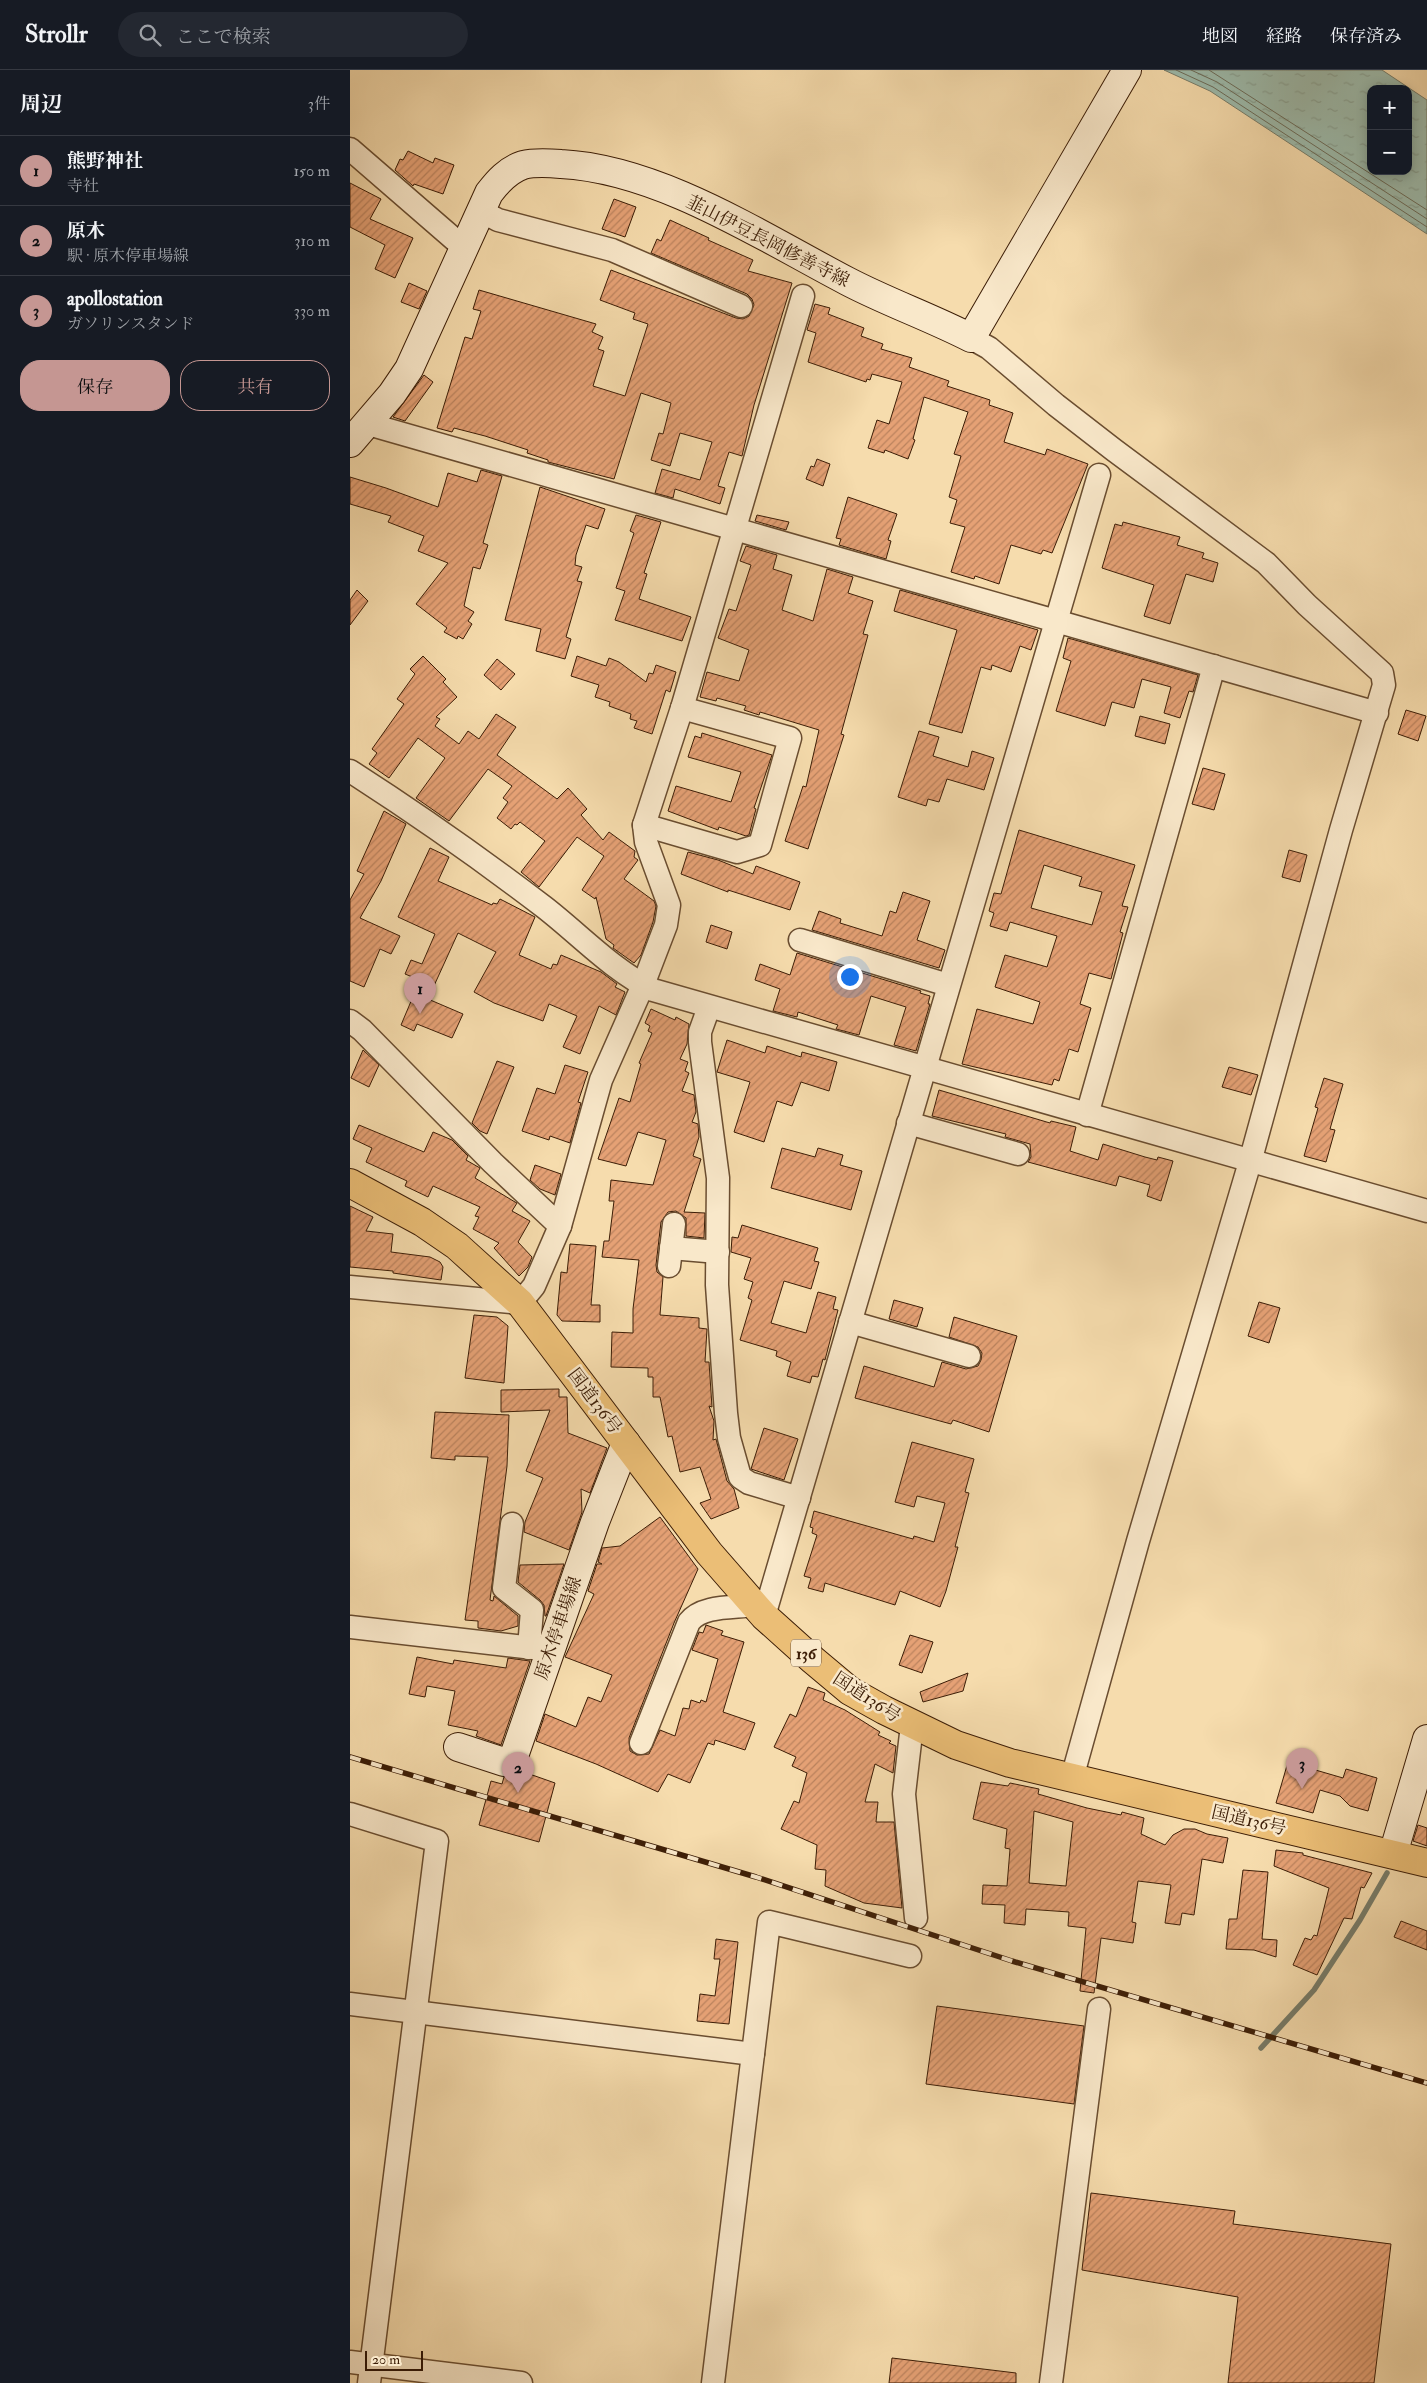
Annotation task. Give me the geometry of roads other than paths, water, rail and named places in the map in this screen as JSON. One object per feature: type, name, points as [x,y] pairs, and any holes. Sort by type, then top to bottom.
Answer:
[{"type":"highway","name":"国道136号","points":[[350,1183],[422,1222],[457,1246],[520,1302],[709,1553],[759,1611],[850,1691],[912,1725],[956,1745],[983,1754],[1072,1778],[1427,1863]]},
{"type":"main road","points":[[975,331],[1127,70]]},
{"type":"main road","name":"韮山伊豆長岡修善寺線","points":[[359,433],[409,370],[489,194],[498,181],[509,172],[524,165],[543,163],[600,168],[666,191],[727,216],[847,281],[975,331]]},
{"type":"main road","name":"原木停車場線","points":[[458,1746],[498,1761],[510,1760],[514,1756],[540,1649],[595,1522],[626,1443]]},
{"type":"main road","points":[[1393,1854],[1427,1739]]},
{"type":"street","points":[[350,149],[455,240],[465,244]]},
{"type":"street","points":[[481,211],[498,220],[630,257],[740,306]]},
{"type":"street","points":[[350,1287],[520,1302],[534,1286],[560,1226],[601,1080],[643,985],[666,925],[669,904],[646,842],[644,825],[682,708],[803,296]]},
{"type":"street","points":[[975,331],[989,348],[1092,434],[1266,563],[1307,605],[1382,673],[1384,685],[1341,830],[1250,1162],[1138,1541],[1072,1778]]},
{"type":"street","points":[[359,433],[734,528],[1376,712]]},
{"type":"street","points":[[641,1743],[689,1622],[695,1614],[703,1611],[759,1611],[799,1498],[948,984],[1099,475]]},
{"type":"street","points":[[1087,1115],[1214,666]]},
{"type":"street","points":[[644,825],[737,852],[760,846],[790,738],[682,708]]},
{"type":"street","points":[[350,771],[433,824],[643,985],[709,1007],[1427,1211]]},
{"type":"street","points":[[800,940],[948,984]]},
{"type":"street","points":[[709,1007],[700,1032],[700,1042],[718,1178],[717,1285],[729,1438],[740,1477],[749,1483],[799,1498]]},
{"type":"street","points":[[350,1022],[362,1030],[500,1170],[560,1226]]},
{"type":"street","points":[[908,1123],[1018,1154]]},
{"type":"street","points":[[674,1224],[670,1257],[718,1252]]},
{"type":"street","points":[[850,1322],[969,1356]]},
{"type":"street","points":[[350,1627],[540,1649],[532,1610],[504,1588],[512,1524]]},
{"type":"street","points":[[912,1725],[904,1794],[916,1918]]},
{"type":"street","points":[[350,1814],[437,1841],[416,2012],[364,2370],[521,2383]]},
{"type":"street","points":[[713,2383],[770,1922],[910,1956]]},
{"type":"street","points":[[350,2004],[753,2054]]},
{"type":"street","points":[[1051,2383],[1099,2009]]},
{"type":"water","points":[[1164,70],[1382,70],[1404,85],[1367,85],[1367,175],[1412,175],[1412,90],[1427,100],[1427,234],[1210,91]]},
{"type":"waterway","points":[[1261,2048],[1314,1990],[1360,1920],[1387,1873]]},
{"type":"railway","points":[[350,1757],[756,1877],[1012,1961],[1427,2083]]},
{"type":"place","name":"熊野神社","points":[[420,1014]]},
{"type":"place","name":"apollostation","points":[[1302,1789]]},
{"type":"place","name":"原木","points":[[518,1793]]}]
